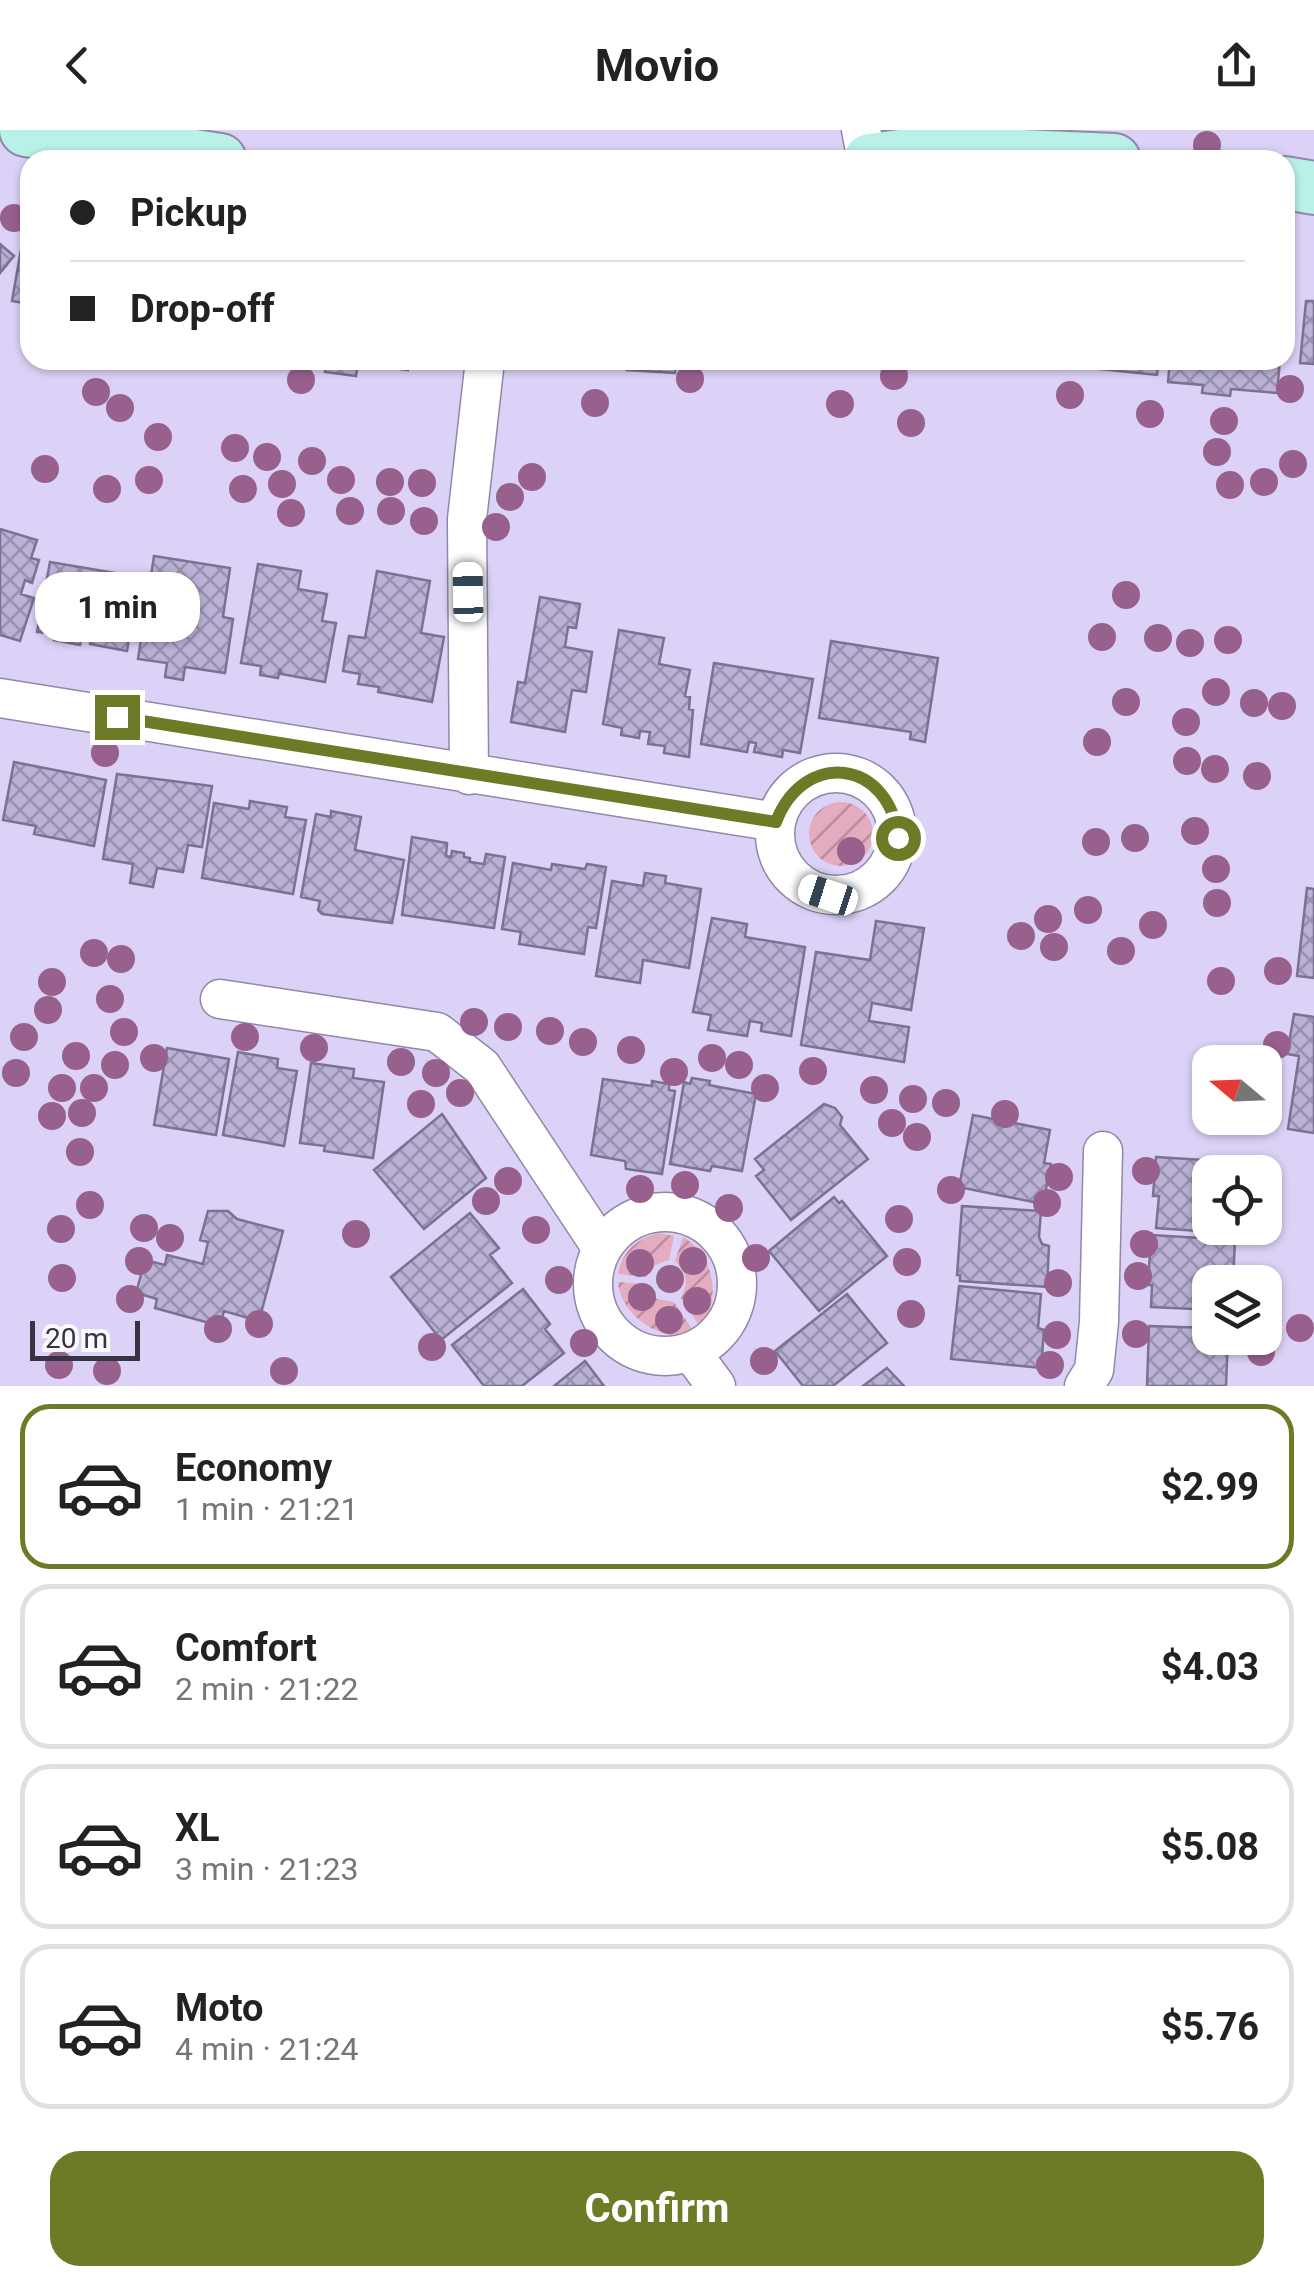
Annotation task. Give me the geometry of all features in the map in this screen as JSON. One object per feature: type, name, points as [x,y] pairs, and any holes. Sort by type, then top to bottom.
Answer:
[{"type":"street","points":[[26,130],[188,147]]},
{"type":"street","points":[[469,775],[467,519],[484,370]]},
{"type":"street","points":[[0,698],[776,822]]},
{"type":"street","points":[[220,999],[437,1032],[482,1068],[601,1248]]},
{"type":"street","points":[[1084,1386],[1094,1370],[1098,1322],[1103,1152]]},
{"type":"street","points":[[664,1210],[689,1215],[711,1227],[728,1246],[736,1270],[737,1296],[728,1319],[712,1339],[690,1352],[669,1357],[626,1346],[610,1332],[592,1291],[601,1248],[618,1228],[639,1215],[664,1210]]},
{"type":"street","points":[[690,1352],[716,1386]]},
{"type":"shaded area","points":[[841,802],[864,811],[873,834],[864,857],[841,866],[818,857],[809,834],[818,811]]},
{"type":"shaded area","points":[[659,1233],[674,1236],[669,1260],[655,1265],[646,1277],[618,1274],[632,1247]]},
{"type":"shaded area","points":[[683,1237],[702,1255],[712,1278],[711,1304],[701,1328],[681,1298],[686,1278],[675,1261]]},
{"type":"shaded area","points":[[618,1282],[645,1284],[657,1299],[674,1302],[692,1329],[691,1334],[666,1334],[643,1323],[626,1305]]},
{"type":"building","points":[[0,244],[14,256],[0,273]]},
{"type":"building","points":[[20,255],[20,302],[12,301]]},
{"type":"building","points":[[1306,301],[1314,301],[1314,364],[1300,363]]},
{"type":"building","points":[[325,370],[357,370],[356,376]]},
{"type":"building","points":[[627,370],[675,370],[675,373]]},
{"type":"building","points":[[1109,370],[1158,370],[1157,375]]},
{"type":"building","points":[[1169,370],[1279,370],[1277,393],[1231,389],[1230,396],[1202,393],[1203,385],[1168,382]]},
{"type":"building","points":[[0,529],[37,540],[31,558],[39,560],[32,583],[25,580],[21,594],[34,598],[20,641],[0,635]]},
{"type":"building","points":[[154,556],[230,568],[223,617],[233,619],[225,673],[185,667],[183,680],[165,677],[167,663],[138,659]]},
{"type":"building","points":[[50,562],[139,577],[127,651],[90,644],[92,635],[82,634],[80,645],[54,640],[55,634],[37,632]]},
{"type":"building","points":[[258,564],[301,571],[298,589],[327,594],[322,621],[336,623],[325,682],[281,674],[280,669],[278,678],[260,675],[261,666],[241,663]]},
{"type":"building","points":[[377,571],[430,581],[421,633],[444,637],[432,702],[378,692],[379,687],[358,684],[360,674],[343,671],[349,636],[365,638]]},
{"type":"building","points":[[540,597],[580,604],[576,628],[568,627],[565,647],[592,652],[586,692],[572,690],[565,732],[511,722],[518,682],[525,683]]},
{"type":"building","points":[[619,630],[664,638],[659,664],[690,670],[685,696],[690,697],[689,709],[693,710],[689,757],[664,753],[665,746],[648,744],[650,732],[640,731],[639,738],[621,735],[622,728],[603,724]]},
{"type":"building","points":[[831,641],[938,658],[925,742],[910,739],[911,732],[819,718]]},
{"type":"building","points":[[714,663],[813,679],[800,753],[783,750],[782,757],[754,752],[756,743],[749,742],[747,752],[701,744]]},
{"type":"building","points":[[14,762],[106,780],[94,846],[34,834],[36,826],[3,820]]},
{"type":"building","points":[[117,774],[212,786],[202,847],[188,845],[183,872],[157,868],[153,887],[130,883],[133,864],[103,859]]},
{"type":"building","points":[[250,801],[287,807],[285,817],[306,820],[293,894],[202,878],[214,803],[249,809]]},
{"type":"building","points":[[331,811],[361,817],[355,850],[404,860],[392,923],[322,914],[318,910],[320,901],[301,897],[316,814],[331,817]]},
{"type":"building","points":[[412,837],[447,843],[446,856],[451,857],[452,851],[464,853],[470,862],[484,864],[486,854],[505,857],[494,928],[402,915]]},
{"type":"building","points":[[513,863],[551,870],[552,864],[585,869],[587,864],[606,867],[596,928],[588,927],[584,954],[519,944],[521,932],[502,929]]},
{"type":"building","points":[[645,873],[666,876],[665,883],[701,889],[689,968],[643,960],[640,983],[596,976],[612,881],[643,886]]},
{"type":"building","points":[[1307,888],[1314,889],[1314,978],[1297,976]]},
{"type":"building","points":[[712,918],[747,924],[745,937],[805,947],[791,1036],[761,1031],[762,1023],[750,1021],[747,1036],[708,1030],[711,1015],[693,1012]]},
{"type":"building","points":[[876,921],[924,928],[911,1010],[872,1003],[869,1021],[909,1027],[904,1062],[801,1045],[816,952],[870,960]]},
{"type":"building","points":[[1294,1014],[1314,1017],[1314,1133],[1288,1129],[1299,1056],[1287,1054]]},
{"type":"building","points":[[167,1048],[229,1059],[216,1135],[154,1125]]},
{"type":"building","points":[[238,1052],[278,1059],[277,1068],[297,1071],[284,1146],[223,1135]]},
{"type":"building","points":[[311,1063],[354,1069],[353,1078],[384,1082],[373,1158],[324,1151],[325,1146],[300,1143]]},
{"type":"building","points":[[692,1078],[756,1094],[742,1171],[712,1166],[710,1171],[670,1164],[684,1082],[690,1084]]},
{"type":"building","points":[[603,1079],[652,1086],[652,1081],[669,1084],[669,1090],[675,1091],[662,1174],[626,1169],[625,1161],[591,1155]]},
{"type":"building","points":[[824,1104],[835,1108],[842,1117],[840,1125],[868,1159],[791,1220],[756,1176],[764,1170],[755,1159]]},
{"type":"building","points":[[442,1114],[486,1178],[424,1229],[374,1170]]},
{"type":"building","points":[[973,1115],[1050,1130],[1044,1163],[1051,1164],[1043,1204],[959,1187]]},
{"type":"building","points":[[1156,1157],[1192,1159],[1192,1231],[1156,1228],[1159,1196],[1153,1196]]},
{"type":"building","points":[[834,1197],[839,1203],[842,1201],[887,1256],[819,1311],[769,1251]]},
{"type":"building","points":[[962,1206],[1041,1211],[1039,1237],[1042,1244],[1049,1246],[1047,1287],[960,1281],[957,1275]]},
{"type":"building","points":[[208,1211],[228,1211],[237,1219],[283,1231],[259,1321],[224,1311],[220,1326],[155,1308],[157,1299],[136,1293],[145,1260],[165,1265],[167,1255],[203,1264],[208,1242],[200,1240]]},
{"type":"building","points":[[470,1213],[499,1248],[490,1255],[512,1283],[441,1340],[391,1277]]},
{"type":"building","points":[[1151,1235],[1192,1237],[1192,1245],[1235,1245],[1234,1265],[1192,1265],[1192,1309],[1151,1307],[1152,1285],[1148,1285]]},
{"type":"building","points":[[959,1286],[1041,1294],[1041,1368],[951,1359]]},
{"type":"building","points":[[523,1289],[550,1324],[545,1329],[564,1353],[522,1386],[484,1386],[452,1345]]},
{"type":"building","points":[[847,1294],[887,1343],[833,1386],[803,1386],[775,1351]]},
{"type":"building","points":[[1149,1326],[1192,1327],[1192,1355],[1227,1355],[1226,1386],[1147,1386]]},
{"type":"building","points":[[585,1361],[604,1386],[554,1386]]},
{"type":"building","points":[[887,1368],[904,1386],[863,1386]]},
{"type":"route","points":[[117,717],[776,822],[783,803],[796,787],[814,776],[854,774],[873,784],[887,799],[896,818],[898,838]]}]
